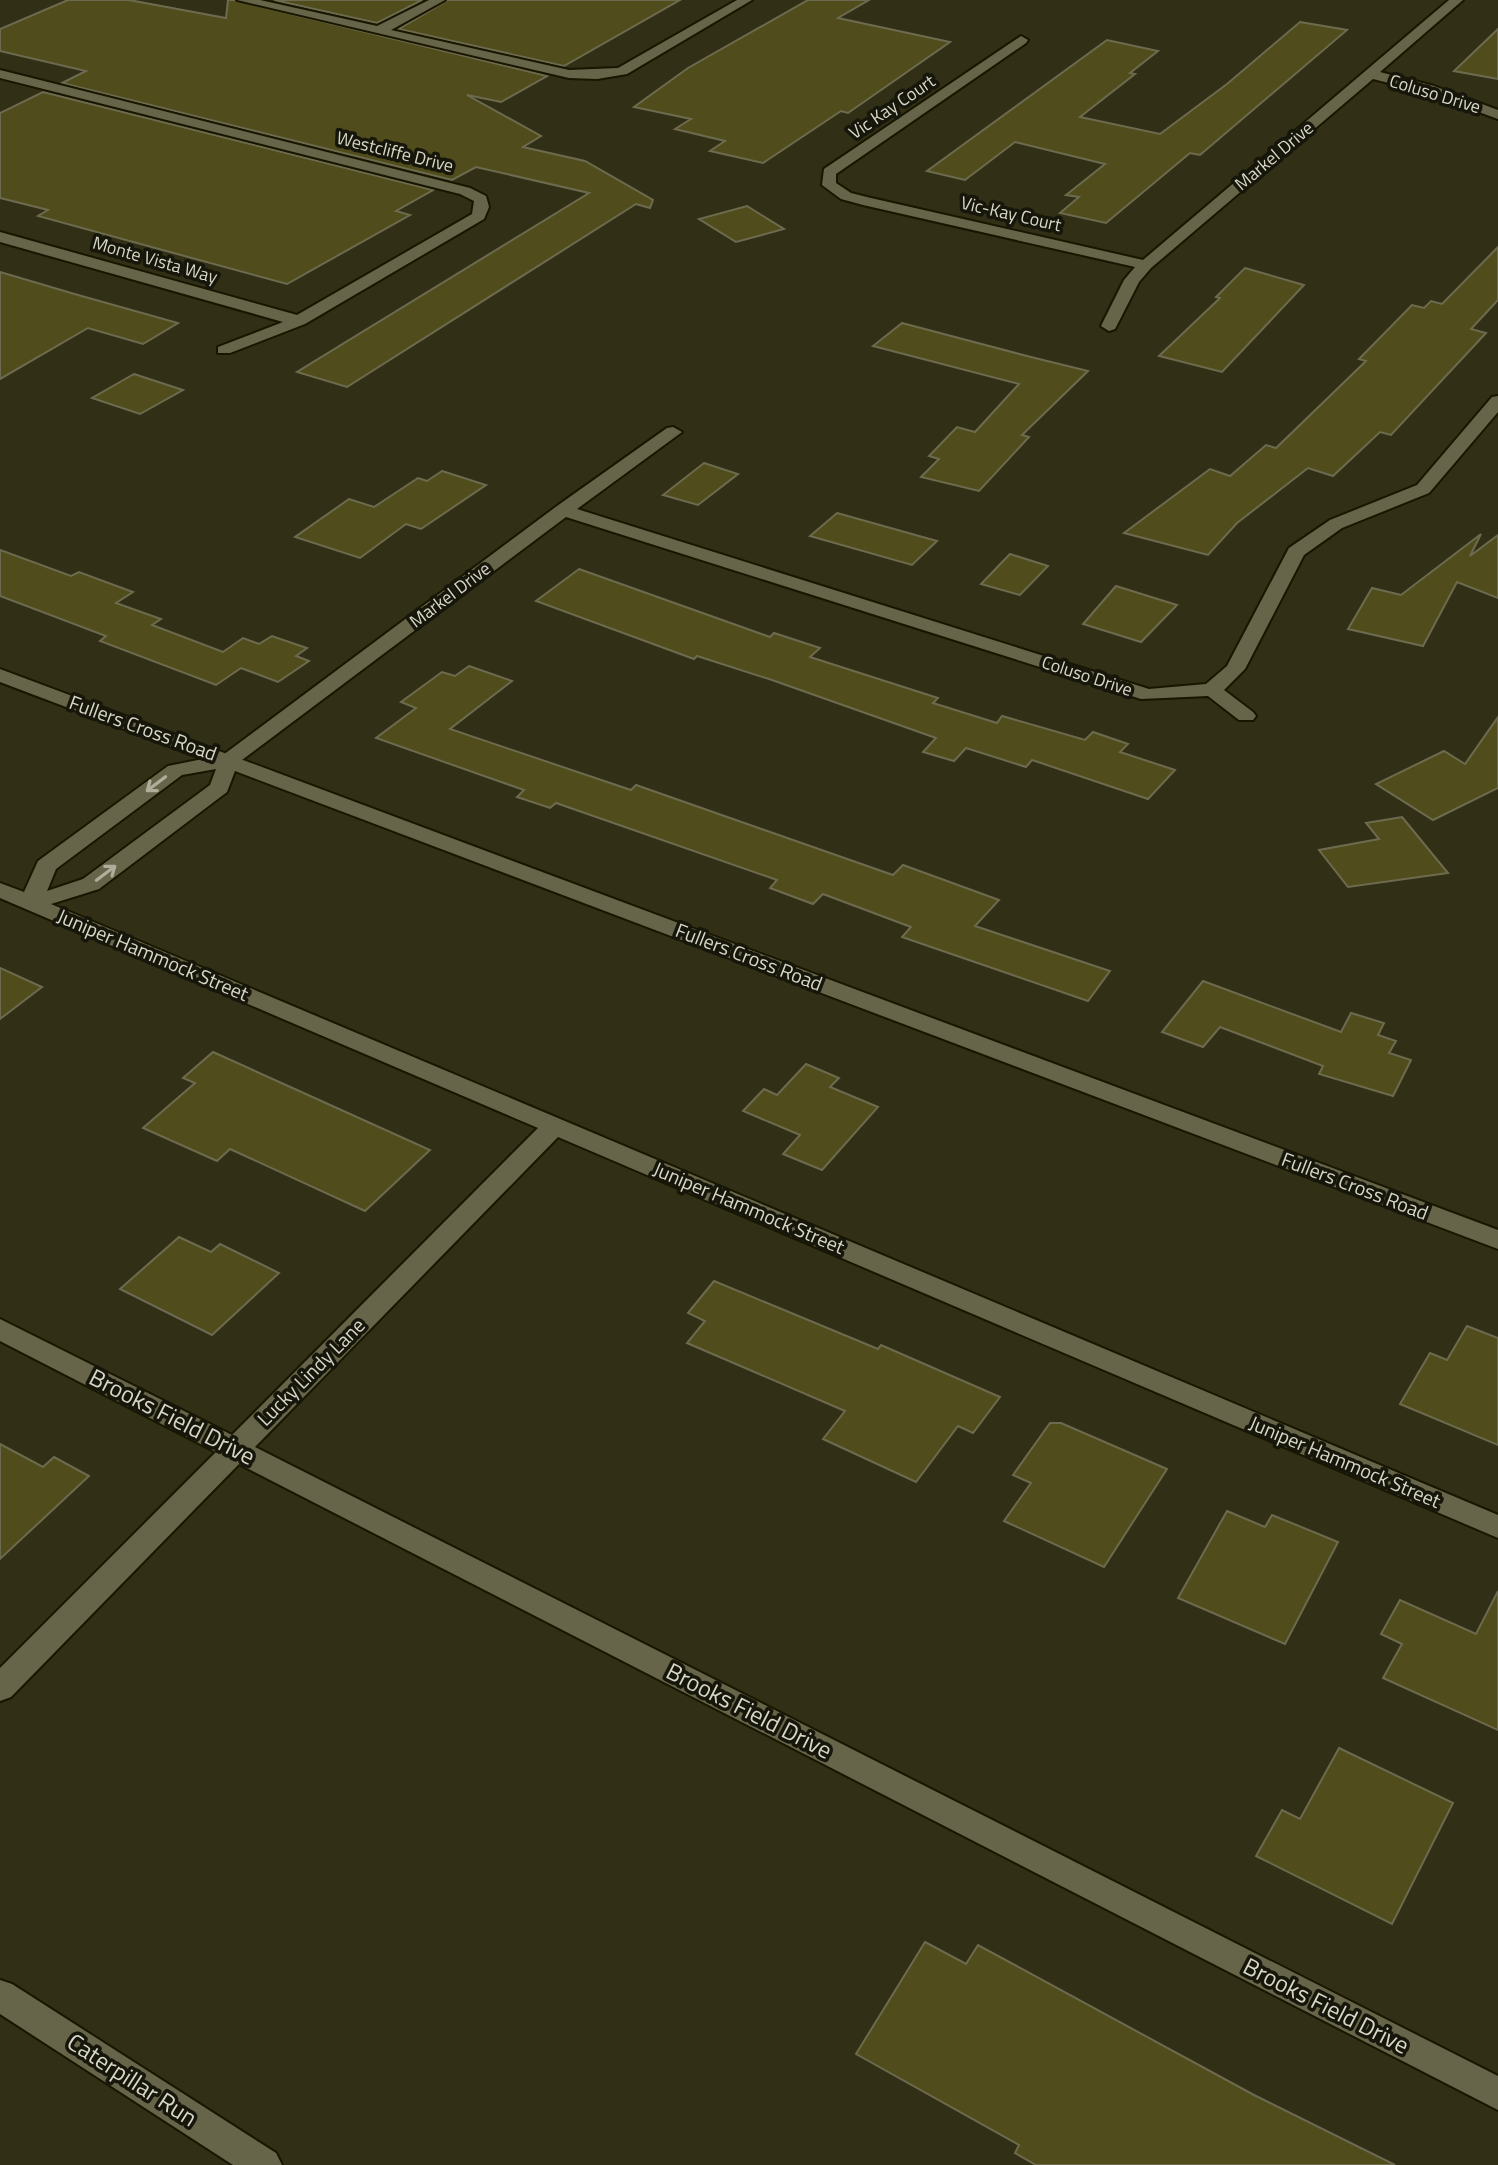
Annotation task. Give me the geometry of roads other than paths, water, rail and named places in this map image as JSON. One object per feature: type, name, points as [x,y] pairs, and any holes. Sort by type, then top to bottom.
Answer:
[{"type":"street","points":[[243,0],[569,74],[597,75],[622,71],[746,0]]},
{"type":"street","points":[[378,31],[439,0]]},
{"type":"street","name":"Markel Drive","points":[[1109,326],[1132,280],[1146,265],[1457,0]]},
{"type":"street","name":"Vic Kay Court","points":[[868,202],[846,196],[829,185],[829,172],[1021,40]]},
{"type":"street","name":"Westcliffe Drive","points":[[0,74],[465,191],[481,199],[479,216],[299,321],[224,350]]},
{"type":"street","name":"Coluso Drive","points":[[1371,74],[1429,89],[1498,115]]},
{"type":"street","name":"Vic-Kay Court","points":[[868,202],[1146,265]]},
{"type":"street","name":"Monte Vista Way","points":[[0,237],[299,321]]},
{"type":"street","points":[[1246,716],[1212,690],[1235,669],[1296,552],[1336,524],[1423,489],[1498,401]]},
{"type":"street","name":"Markel Drive","points":[[229,760],[563,510],[673,432]]},
{"type":"street","name":"Coluso Drive","points":[[563,510],[1148,695],[1212,690]]},
{"type":"street","name":"Fullers Cross Road","points":[[0,675],[1498,1240]]},
{"type":"street","points":[[229,760],[220,788],[91,884],[31,903],[46,866],[175,770],[229,760]]},
{"type":"street","name":"Juniper Hammock Street","points":[[0,890],[1498,1527]]},
{"type":"street","name":"Lucky Lindy Lane","points":[[0,1688],[555,1126]]},
{"type":"street","name":"Brooks Field Drive","points":[[0,1329],[1498,2094]]},
{"type":"street","name":"Caterpillar Run","points":[[0,1995],[264,2165]]}]
